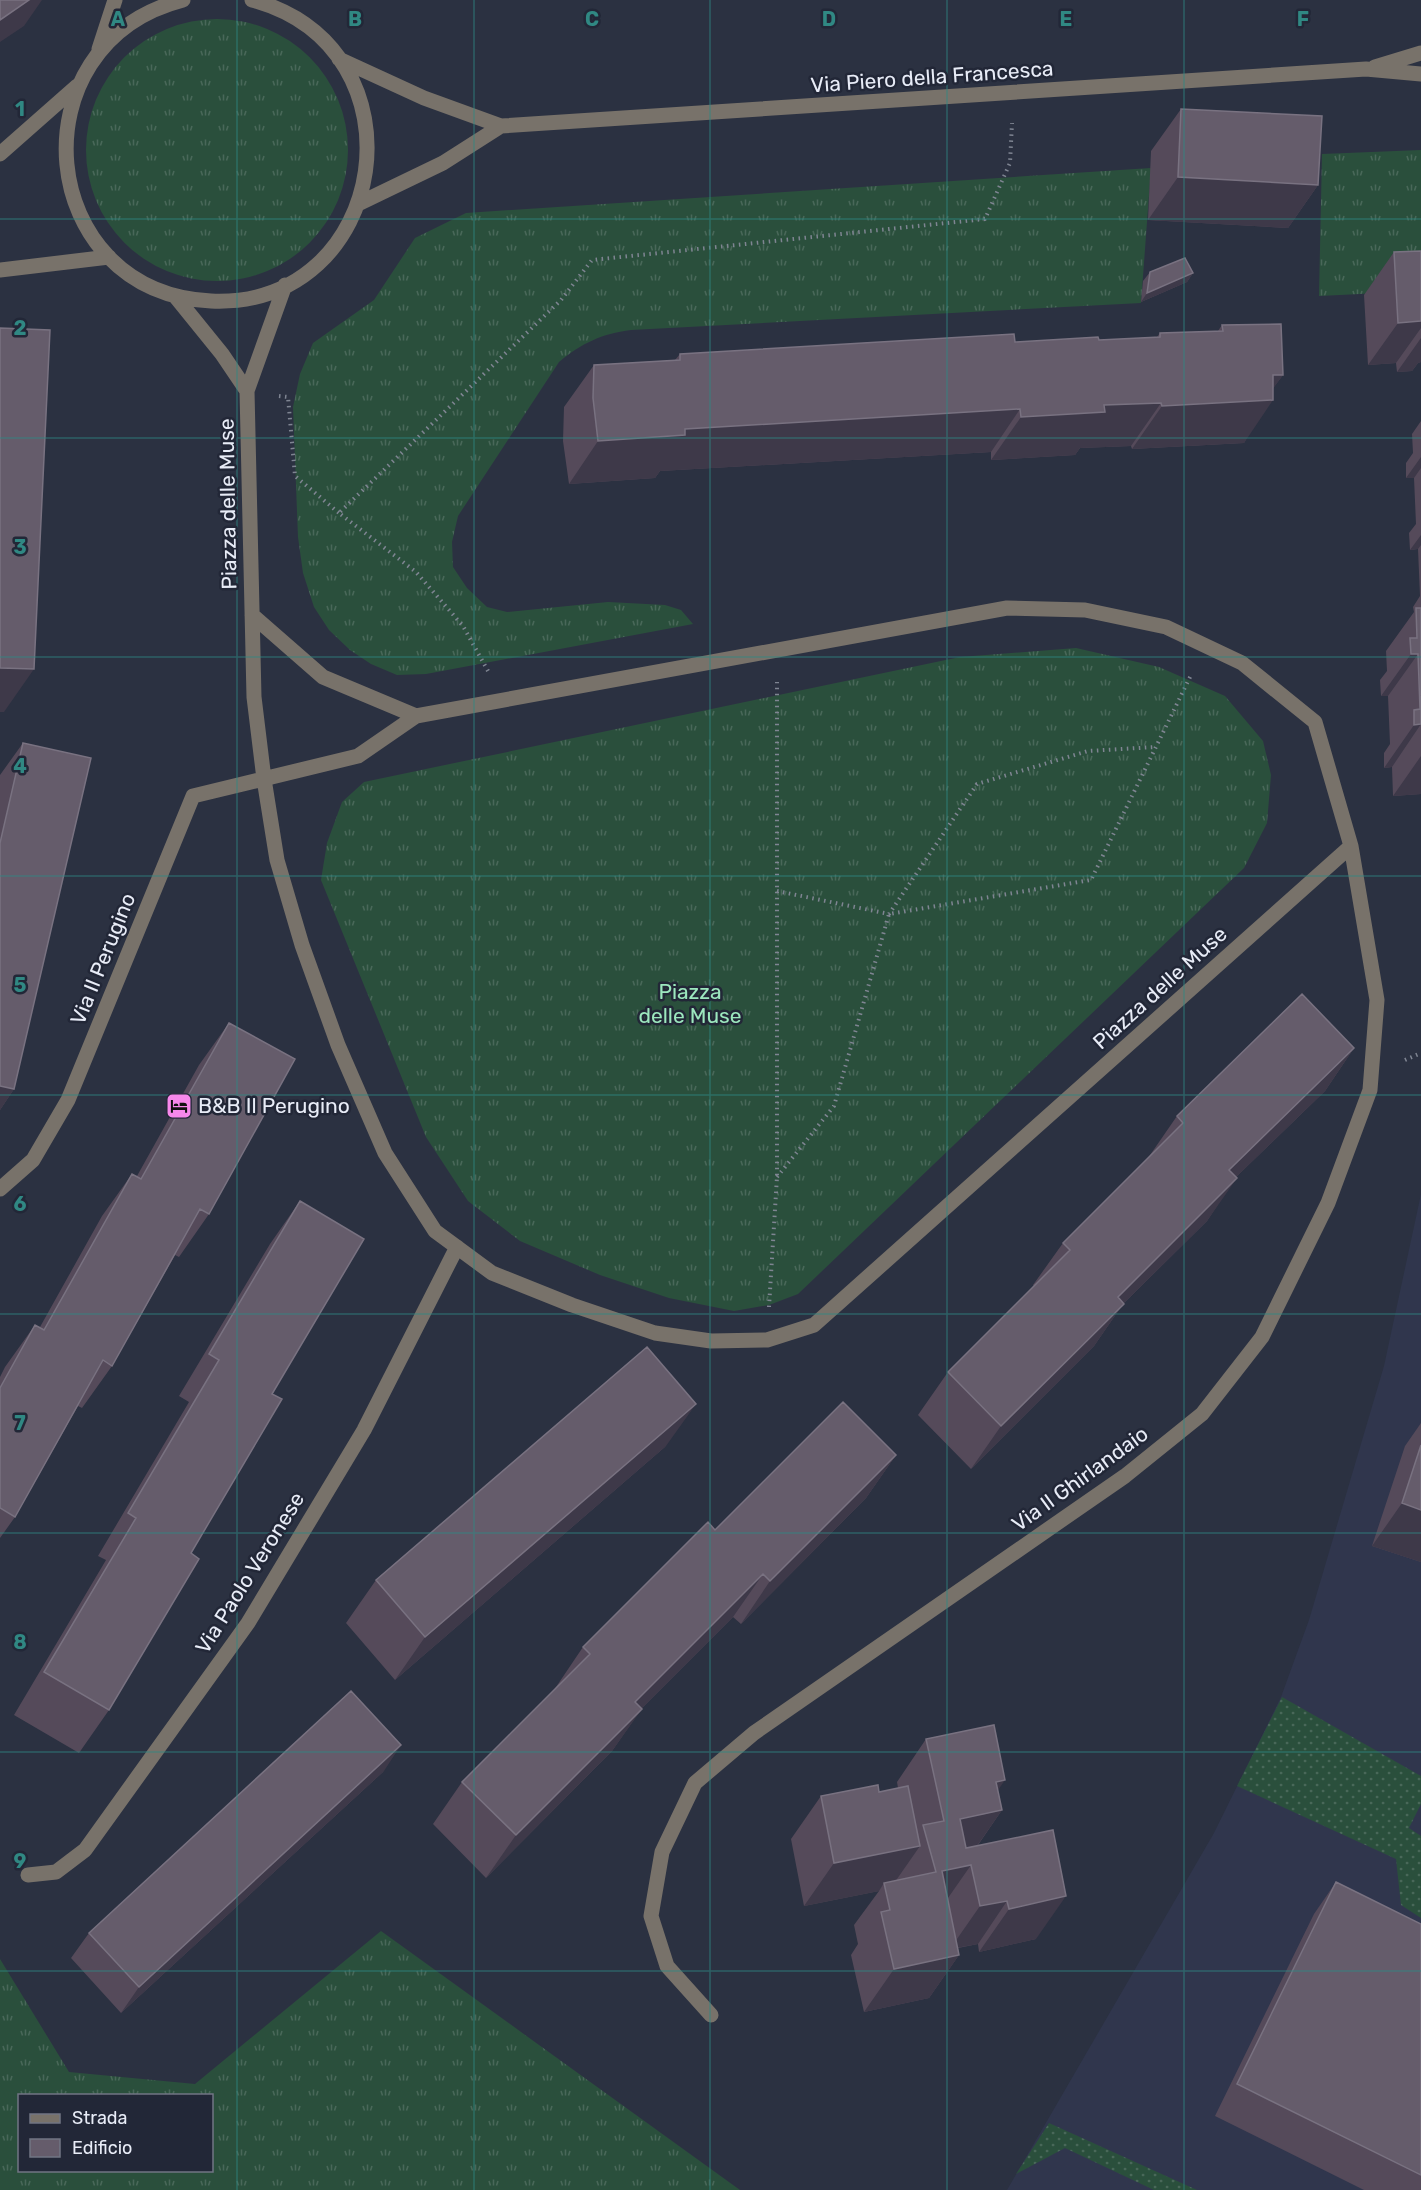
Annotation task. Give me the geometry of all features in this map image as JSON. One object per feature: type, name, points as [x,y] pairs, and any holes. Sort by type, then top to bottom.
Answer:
[{"type":"street","points":[[115,0],[98,53],[77,87],[68,116],[64,146],[67,177],[76,206],[90,233],[109,257],[140,280],[175,296],[212,301],[267,293],[301,276],[328,252],[351,221],[368,167],[368,129],[358,92],[339,58],[317,34],[271,4],[252,0]]},
{"type":"street","points":[[98,53],[129,24],[148,12],[183,0]]},
{"type":"street","name":"Via Piero della Francesca","points":[[1366,69],[1421,53]]},
{"type":"street","name":"Via Piero della Francesca","points":[[339,58],[424,98],[501,126],[1366,69],[1421,74]]},
{"type":"street","points":[[0,154],[77,87]]},
{"type":"street","name":"Via Piero della Francesca","points":[[358,204],[443,163],[501,126]]},
{"type":"street","points":[[0,270],[109,257]]},
{"type":"street","name":"Piazza delle Muse","points":[[285,285],[247,391],[254,697],[277,860],[302,945],[338,1045],[385,1153],[435,1231],[492,1273],[572,1305],[655,1333],[711,1341],[766,1340],[814,1325],[1351,846]]},
{"type":"street","name":"Piazza delle Muse","points":[[175,296],[222,354],[247,391]]},
{"type":"street","points":[[264,779],[358,756],[416,716],[777,648],[1007,608],[1085,609],[1166,627],[1242,663],[1315,722],[1351,846]]},
{"type":"street","name":"Piazza delle Muse","points":[[252,615],[323,677],[416,716]]},
{"type":"street","name":"Via Il Perugino","points":[[0,1189],[33,1160],[68,1100],[193,796],[264,779]]},
{"type":"street","name":"Via Il Ghirlandaio","points":[[711,2015],[667,1966],[651,1916],[662,1852],[695,1783],[754,1733],[1125,1476],[1202,1414],[1262,1337],[1328,1203],[1370,1090],[1377,1000],[1351,846]]},
{"type":"street","name":"Via Paolo Veronese","points":[[28,1875],[56,1872],[86,1851],[248,1623],[364,1430],[457,1247]]},
{"type":"path","points":[[339,513],[561,300],[591,260],[985,219],[1010,163],[1013,92]]},
{"type":"path","points":[[247,391],[288,397],[295,476],[416,572],[463,626],[490,674],[494,702]]},
{"type":"path","points":[[777,891],[889,914],[1091,880],[1205,645]]},
{"type":"path","points":[[766,1340],[777,1177],[777,648]]},
{"type":"path","points":[[777,1177],[834,1106],[889,914],[977,784],[1088,751],[1156,747]]},
{"type":"shaded area","points":[[1421,1194],[1421,2190],[1007,2190],[1214,1833],[1281,1697],[1309,1620],[1384,1366]]},
{"type":"green space","points":[[217,19],[243,22],[267,29],[290,41],[310,57],[326,77],[338,100],[345,124],[348,150],[345,176],[338,200],[326,223],[310,243],[290,259],[267,271],[243,278],[217,281],[191,278],[167,271],[144,259],[124,243],[108,223],[96,200],[89,176],[86,150],[89,124],[96,100],[108,77],[124,57],[144,41],[167,29],[191,22]]},
{"type":"green space","points":[[1421,150],[1421,291],[1319,296],[1322,154]]},
{"type":"green space","points":[[1151,168],[1141,303],[631,330],[592,340],[559,362],[458,516],[452,542],[453,567],[467,588],[487,607],[507,612],[608,602],[665,605],[681,610],[693,624],[426,674],[397,675],[371,664],[350,650],[329,630],[314,607],[303,573],[298,537],[293,407],[300,374],[313,343],[374,300],[415,238],[466,213]]},
{"type":"green space","name":"Piazza delle Muse","points":[[1076,648],[1159,667],[1225,696],[1263,741],[1271,775],[1267,823],[1244,868],[798,1294],[769,1305],[734,1311],[669,1298],[600,1275],[520,1241],[468,1201],[426,1137],[321,880],[327,843],[342,802],[364,782],[960,657]]},
{"type":"green space","points":[[1282,1697],[1421,1776],[1421,1804],[1409,1828],[1421,1836],[1421,1918],[1401,1905],[1396,1859],[1237,1786]]},
{"type":"green space","points":[[381,1931],[740,2190],[0,2190],[0,1959],[69,2072],[195,2084]]},
{"type":"green space","points":[[1049,2123],[1197,2190],[1154,2190],[1065,2148],[1016,2174]]},
{"type":"building","points":[[0,0],[29,0],[0,20]]},
{"type":"building","points":[[1181,109],[1322,116],[1318,185],[1178,177]]},
{"type":"building","points":[[1421,251],[1421,321],[1398,323],[1394,252]]},
{"type":"building","points":[[1185,258],[1193,273],[1147,293],[1150,272]]},
{"type":"building","points":[[1281,324],[1283,375],[1273,375],[1273,400],[1162,406],[1161,403],[1104,405],[1105,412],[1021,417],[1020,409],[685,429],[685,435],[598,441],[593,398],[594,365],[680,360],[680,354],[1014,334],[1015,342],[1098,337],[1099,340],[1160,337],[1160,333],[1223,331],[1222,325]]},
{"type":"building","points":[[0,328],[50,330],[34,669],[0,668]]},
{"type":"building","points":[[1416,608],[1421,608],[1421,724],[1414,725],[1414,710],[1420,709],[1418,654],[1411,654],[1410,638],[1417,638]]},
{"type":"building","points":[[23,743],[91,758],[14,1089],[0,1086],[0,843]]},
{"type":"building","points":[[1302,994],[1354,1048],[1229,1170],[1237,1178],[1118,1297],[1124,1304],[1001,1426],[948,1372],[1070,1250],[1063,1243],[1183,1123],[1177,1116]]},
{"type":"building","points":[[229,1023],[295,1059],[209,1214],[200,1209],[112,1366],[103,1360],[15,1517],[0,1508],[0,1388],[35,1325],[44,1330],[132,1174],[141,1179]]},
{"type":"building","points":[[300,1201],[364,1239],[272,1394],[282,1399],[191,1553],[199,1559],[109,1710],[44,1672],[136,1518],[128,1513],[219,1360],[209,1354]]},
{"type":"building","points":[[647,1347],[696,1404],[425,1637],[376,1580]]},
{"type":"building","points":[[843,1402],[896,1455],[770,1581],[763,1574],[635,1702],[642,1709],[516,1835],[462,1782],[590,1654],[583,1647],[708,1522],[715,1530]]},
{"type":"building","points":[[1421,1445],[1421,1510],[1402,1503]]},
{"type":"building","points":[[351,1691],[401,1745],[139,1987],[89,1933]]},
{"type":"building","points":[[994,1725],[1005,1780],[996,1782],[1002,1810],[960,1819],[966,1848],[1053,1830],[1066,1896],[1009,1909],[1007,1901],[980,1906],[971,1865],[942,1871],[959,1955],[894,1969],[881,1912],[890,1910],[884,1883],[936,1872],[923,1825],[944,1821],[926,1739]]},
{"type":"building","points":[[878,1785],[879,1792],[908,1786],[920,1846],[834,1863],[821,1796]]},
{"type":"building","points":[[1336,1882],[1421,1924],[1421,2175],[1237,2084]]},
{"type":"place","name":"B&B Il Perugino","points":[[179,1106]]}]
